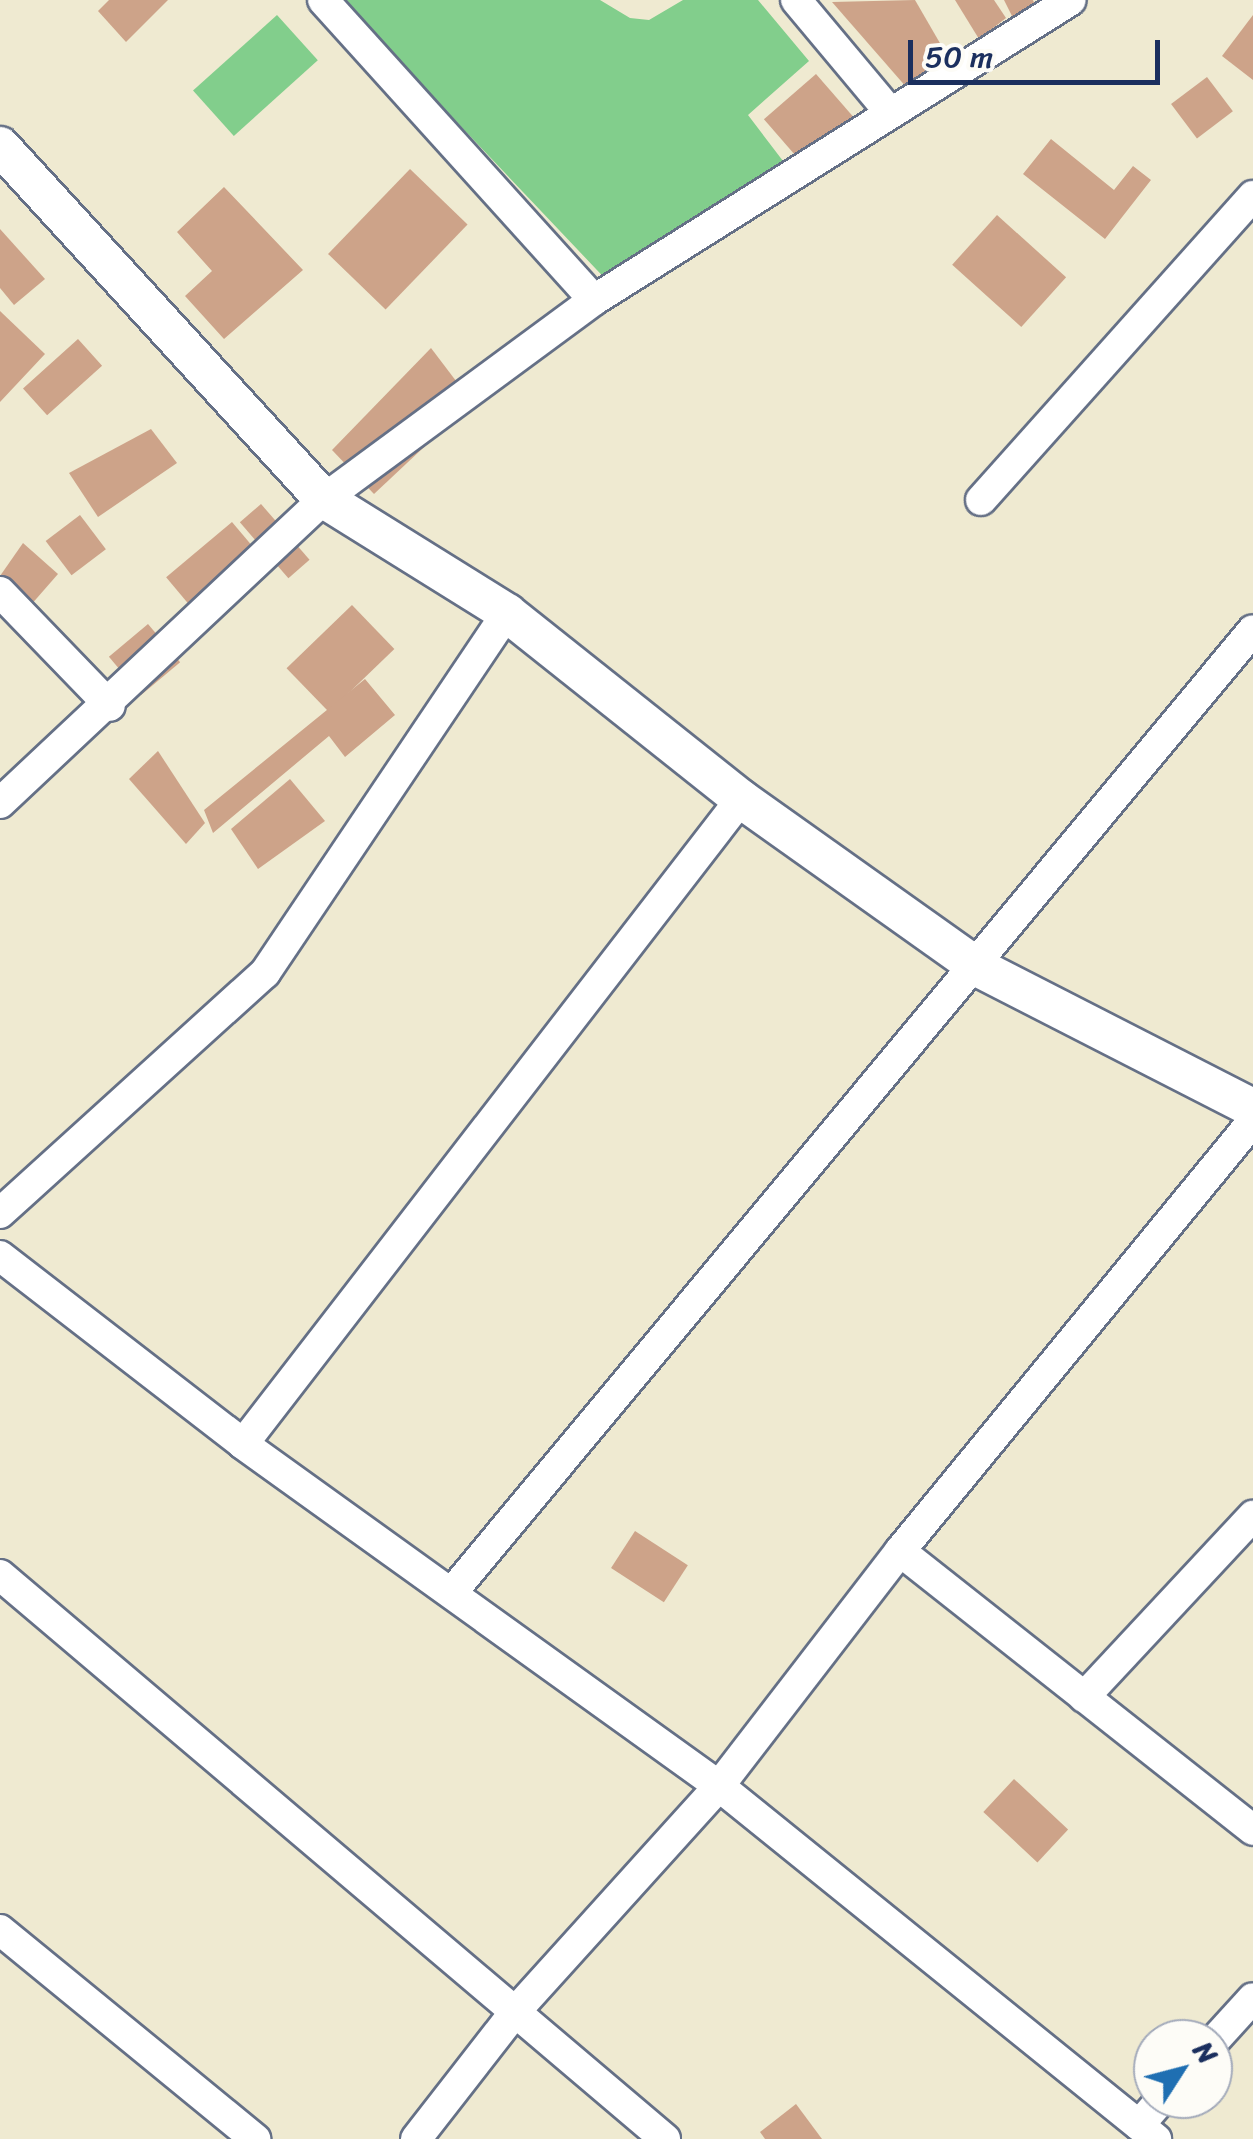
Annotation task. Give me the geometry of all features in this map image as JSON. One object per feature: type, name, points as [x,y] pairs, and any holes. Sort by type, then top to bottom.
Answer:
[{"type":"street","points":[[323,0],[594,300]]},
{"type":"street","points":[[796,0],[888,110]]},
{"type":"street","points":[[0,803],[110,706],[324,499],[594,300],[888,110],[1072,0]]},
{"type":"street","points":[[0,146],[324,499],[507,613],[741,798],[977,967],[1253,1108]]},
{"type":"street","points":[[981,500],[1253,196]]},
{"type":"street","points":[[0,592],[110,706]]},
{"type":"street","points":[[0,1213],[264,972],[507,613]]},
{"type":"street","points":[[453,1590],[977,967],[1253,630]]},
{"type":"street","points":[[243,1444],[741,798]]},
{"type":"street","points":[[416,2139],[514,2013],[719,1786],[900,1551],[1253,1120]]},
{"type":"street","points":[[0,1256],[243,1444],[453,1590],[719,1786],[1148,2132]]},
{"type":"street","points":[[1084,1697],[1253,1516]]},
{"type":"street","points":[[900,1551],[1253,1830]]},
{"type":"street","points":[[0,1575],[665,2139]]},
{"type":"street","points":[[0,1930],[255,2139]]},
{"type":"street","points":[[1233,2020],[1253,1998]]},
{"type":"green space","points":[[341,0],[600,0],[630,18],[649,20],[683,0],[758,0],[809,61],[748,115],[783,161],[614,288]]},
{"type":"green space","points":[[277,15],[318,60],[234,136],[193,91]]},
{"type":"building","points":[[109,0],[168,0],[126,42],[98,11]]},
{"type":"building","points":[[915,0],[959,76],[921,104],[832,2]]},
{"type":"building","points":[[955,0],[994,0],[1006,18],[979,39]]},
{"type":"building","points":[[1004,0],[1033,0],[1041,20],[1021,34]]},
{"type":"building","points":[[1253,15],[1253,80],[1222,56]]},
{"type":"building","points":[[816,74],[860,125],[808,170],[764,119]]},
{"type":"building","points":[[1207,77],[1233,111],[1197,138],[1171,104]]},
{"type":"building","points":[[1051,139],[1114,190],[1133,166],[1151,180],[1105,239],[1023,174]]},
{"type":"building","points":[[410,169],[468,225],[386,309],[328,254]]},
{"type":"building","points":[[224,187],[303,270],[224,339],[185,296],[212,271],[177,232]]},
{"type":"building","points":[[997,215],[1066,277],[1021,327],[952,265]]},
{"type":"building","points":[[0,229],[45,279],[14,305],[0,288]]},
{"type":"building","points":[[0,311],[45,354],[0,402]]},
{"type":"building","points":[[78,339],[102,366],[47,415],[23,389]]},
{"type":"building","points":[[431,348],[472,402],[374,494],[332,450]]},
{"type":"building","points":[[151,429],[177,463],[98,517],[69,473]]},
{"type":"building","points":[[261,504],[310,560],[288,578],[240,522]]},
{"type":"building","points":[[80,515],[106,549],[72,575],[46,541]]},
{"type":"building","points":[[232,522],[262,558],[196,613],[166,577]]},
{"type":"building","points":[[23,543],[58,574],[30,606],[0,576]]},
{"type":"building","points":[[352,605],[394,649],[329,712],[287,668]]},
{"type":"building","points":[[148,624],[180,662],[141,695],[109,657]]},
{"type":"building","points":[[365,679],[395,715],[345,757],[329,736],[213,833],[204,810]]},
{"type":"building","points":[[158,751],[205,823],[186,844],[129,779]]},
{"type":"building","points":[[290,779],[325,821],[258,869],[231,829]]},
{"type":"building","points":[[635,1531],[688,1565],[664,1602],[611,1568]]},
{"type":"building","points":[[1014,1779],[1068,1829],[1037,1862],[983,1812]]},
{"type":"building","points":[[796,2104],[822,2139],[765,2139],[760,2132]]}]
